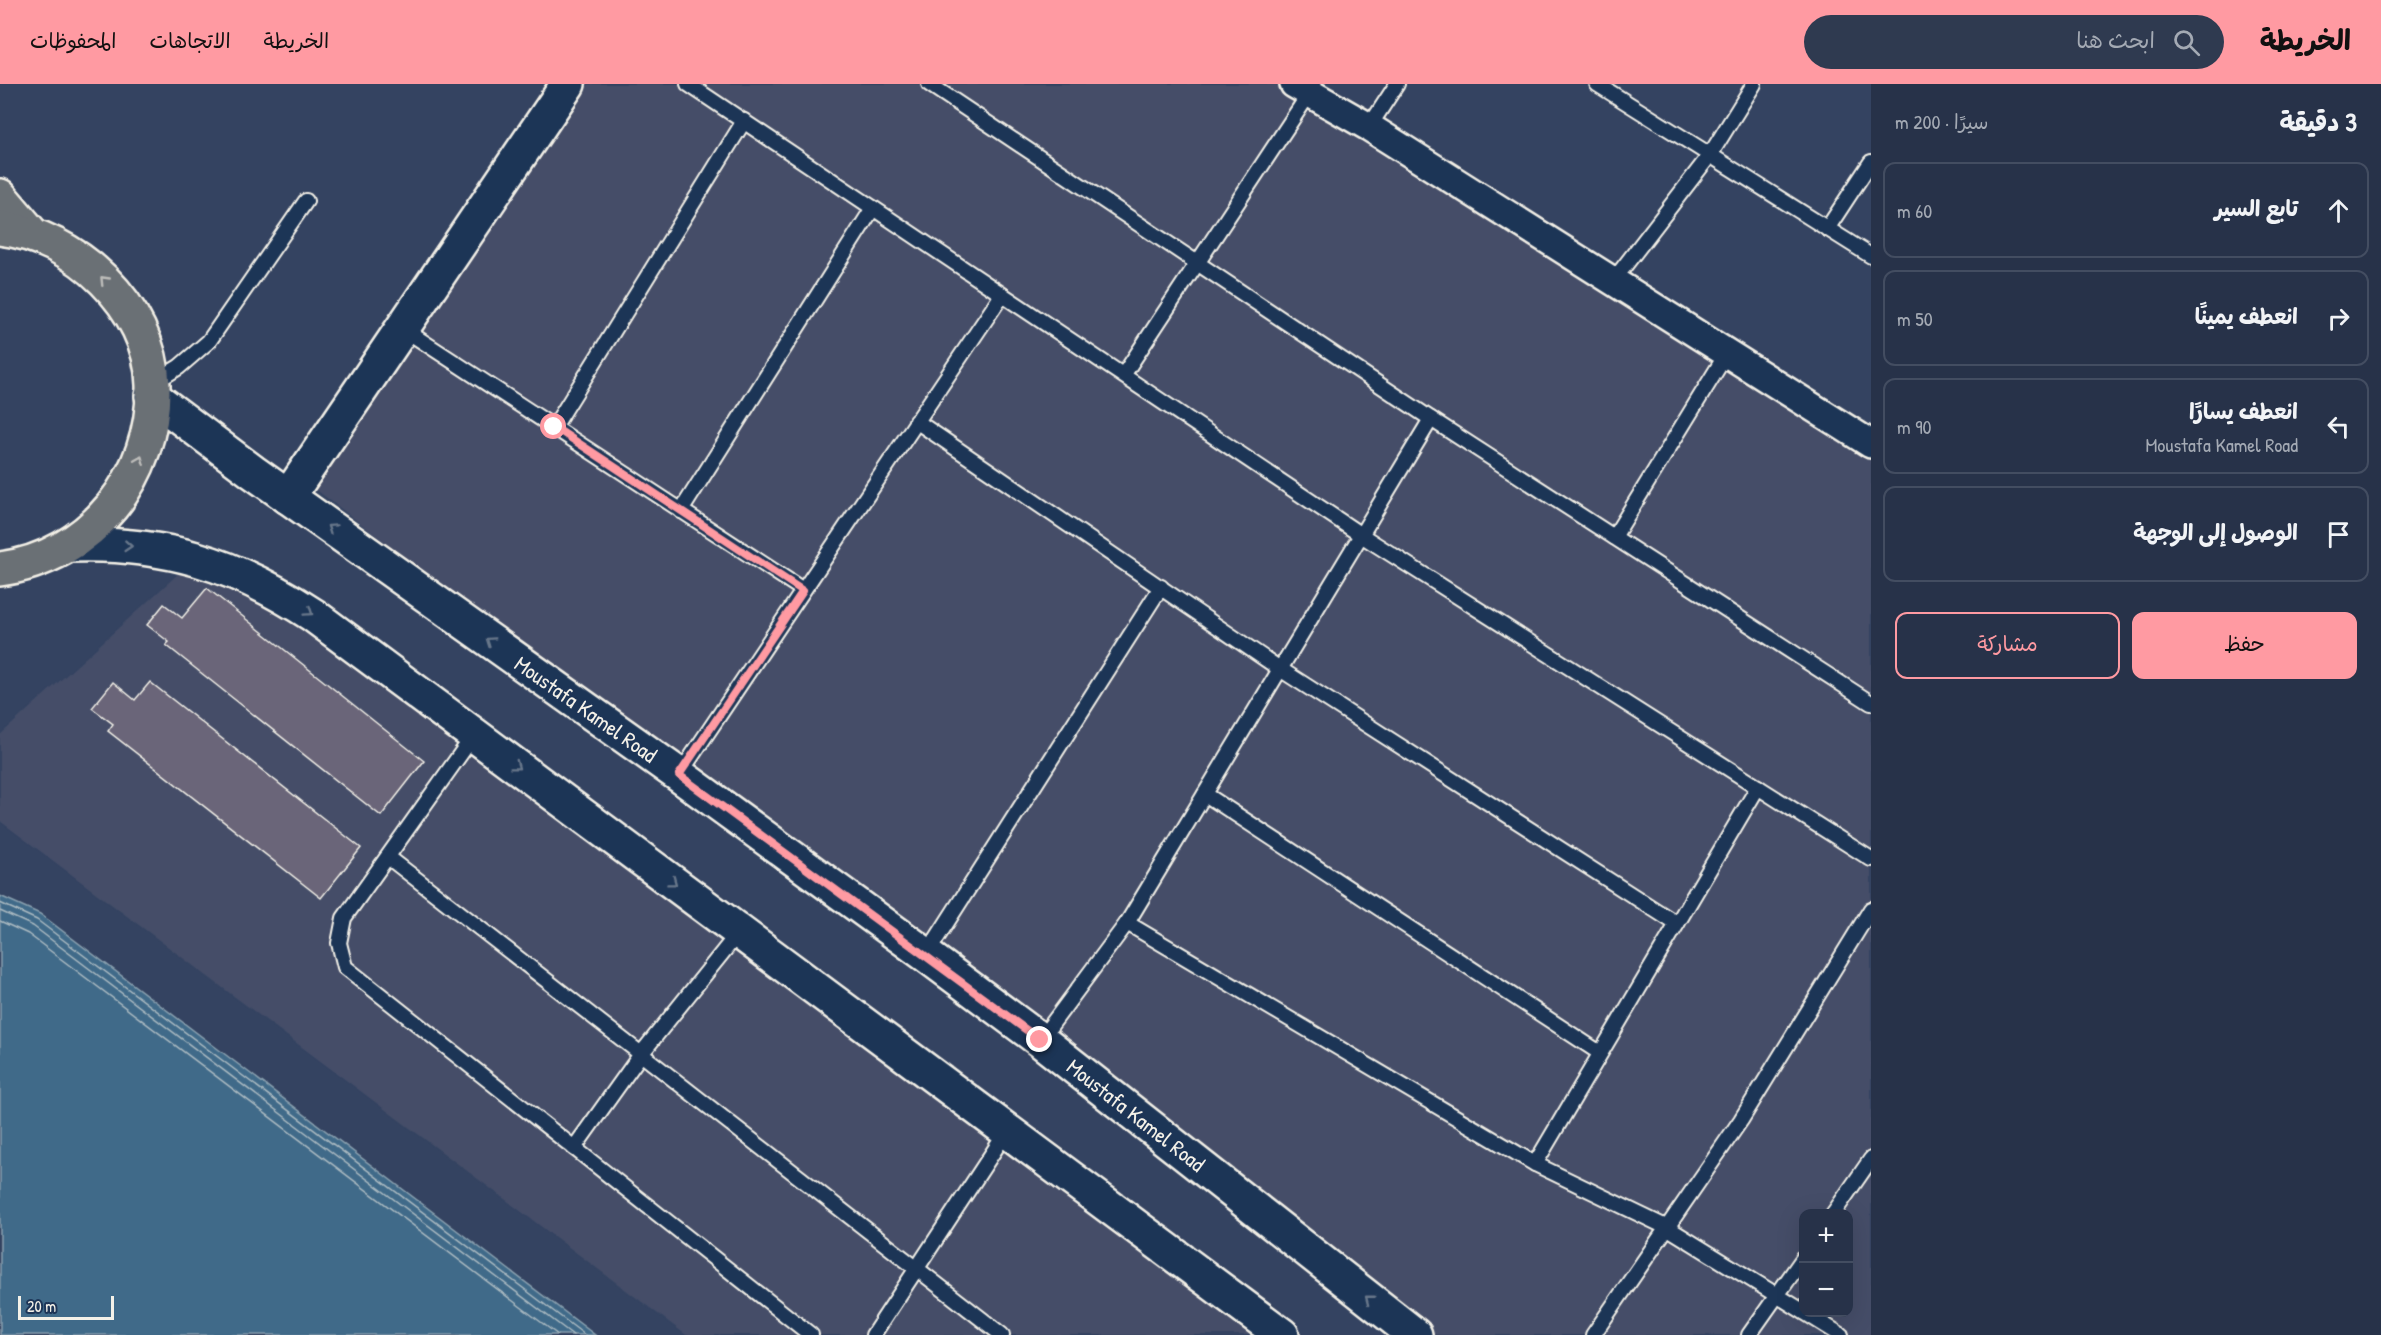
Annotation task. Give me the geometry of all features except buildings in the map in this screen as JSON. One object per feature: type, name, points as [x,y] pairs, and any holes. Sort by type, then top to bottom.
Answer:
[{"type":"main road","points":[[288,496],[568,84]]},
{"type":"main road","points":[[0,196],[33,235]]},
{"type":"main road","points":[[0,228],[33,235],[76,256],[112,288],[137,328],[152,390],[147,435],[130,482],[114,506],[94,528],[70,545],[43,558],[0,569]]},
{"type":"main road","name":"Moustafa Kamel Road","points":[[152,390],[288,496],[679,775],[1040,1040],[1415,1335]]},
{"type":"main road","points":[[70,545],[124,545],[167,550],[206,560],[244,574],[313,615],[1282,1335]]},
{"type":"street","points":[[1302,89],[1369,127],[1871,444]]},
{"type":"lane","points":[[688,84],[1124,374],[1361,535],[1871,859]]},
{"type":"lane","points":[[929,84],[1431,419],[1871,703]]},
{"type":"lane","points":[[1369,127],[1397,84]]},
{"type":"lane","points":[[1597,84],[1871,256]]},
{"type":"lane","points":[[1613,282],[1710,155],[1754,84]]},
{"type":"lane","points":[[1124,374],[1197,263],[1302,89]]},
{"type":"lane","points":[[554,427],[744,121]]},
{"type":"lane","points":[[1827,229],[1871,162]]},
{"type":"lane","points":[[152,390],[209,341],[306,201]]},
{"type":"lane","points":[[681,511],[873,208]]},
{"type":"lane","points":[[679,775],[1002,295]]},
{"type":"lane","points":[[402,328],[803,591]]},
{"type":"lane","points":[[1614,537],[1727,353]]},
{"type":"lane","points":[[1040,1040],[1127,923],[1431,419]]},
{"type":"lane","points":[[916,421],[1280,669],[1677,924]]},
{"type":"lane","points":[[926,955],[1161,587]]},
{"type":"lane","points":[[474,735],[344,918],[339,943],[345,967],[811,1335]]},
{"type":"lane","points":[[1535,1164],[1758,787]]},
{"type":"lane","points":[[1205,794],[1600,1053]]},
{"type":"lane","points":[[388,857],[1002,1335]]},
{"type":"lane","points":[[1593,1335],[1741,1120],[1871,909]]},
{"type":"lane","points":[[1127,923],[1535,1164],[1668,1228],[1799,1309]]},
{"type":"lane","points":[[574,1148],[641,1054],[739,932]]},
{"type":"lane","points":[[873,1335],[1008,1131]]},
{"type":"lane","points":[[1836,1209],[1871,1159]]},
{"type":"lane","points":[[1749,1335],[1799,1263]]},
{"type":"lane","points":[[1812,1317],[1841,1335]]},
{"type":"shaded area","points":[[588,84],[1293,84],[1871,449],[1871,1335],[1425,1335],[315,489]]},
{"type":"shaded area","points":[[189,564],[284,610],[1252,1335],[686,1335],[0,821],[0,735]]},
{"type":"water","points":[[0,896],[40,914],[595,1335],[0,1335]]},
{"type":"route","points":[[554,427],[803,591],[679,775],[1040,1040]]}]
